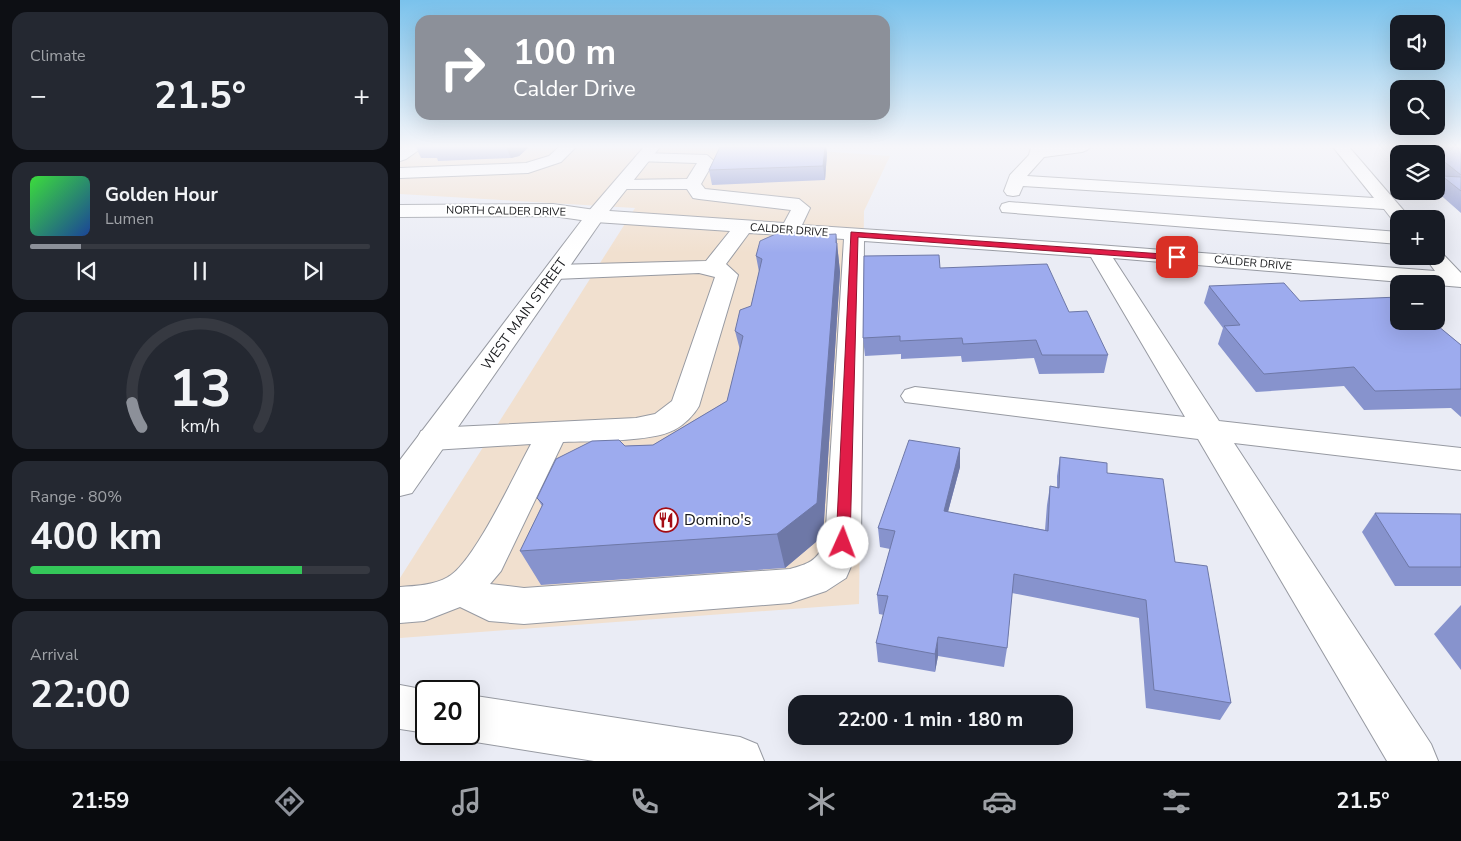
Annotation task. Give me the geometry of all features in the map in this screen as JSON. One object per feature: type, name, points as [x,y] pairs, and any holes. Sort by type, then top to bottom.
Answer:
[{"type":"street","name":"WEST MAIN STREET","points":[[400,484],[596,216],[624,183]]},
{"type":"street","points":[[1002,244],[1008,208],[1015,183]]},
{"type":"street","points":[[1055,183],[1390,204]]},
{"type":"street","points":[[1372,183],[1395,210]]},
{"type":"street","points":[[622,185],[692,184],[699,194],[793,203],[801,208],[790,230]]},
{"type":"street","points":[[707,224],[730,198]]},
{"type":"street","points":[[1008,208],[1390,237]]},
{"type":"street","name":"NORTH CALDER DRIVE","points":[[400,210],[553,210],[596,216]]},
{"type":"street","name":"NORTH CALDER DRIVE","points":[[400,226],[535,227],[596,216]]},
{"type":"street","name":"CALDER DRIVE","points":[[596,216],[1098,251],[1458,280]]},
{"type":"street","points":[[712,268],[744,226]]},
{"type":"street","points":[[463,589],[489,603],[524,606],[790,586],[813,579],[833,567],[843,543],[854,234]]},
{"type":"street","points":[[1098,251],[1414,761]]},
{"type":"street","points":[[1443,265],[1458,280]]},
{"type":"street","points":[[432,439],[636,428],[664,423],[685,406],[727,275],[718,269],[700,266],[556,272]]},
{"type":"street","points":[[915,396],[1461,459]]},
{"type":"street","points":[[400,605],[424,603],[463,589],[488,560],[552,432]]},
{"type":"street","points":[[400,707],[415,710]]},
{"type":"street","points":[[480,720],[740,761]]},
{"type":"shaded area","points":[[400,183],[877,183],[864,211],[859,604],[400,638],[400,578],[635,208],[400,194]]},
{"type":"building","points":[[1450,183],[1461,183],[1461,191]]},
{"type":"building","points":[[803,232],[816,235],[836,234],[837,243],[817,503],[777,534],[520,551],[543,504],[537,498],[556,459],[592,441],[619,440],[625,446],[653,445],[727,401],[743,336],[735,331],[740,310],[751,306],[762,259],[756,256],[760,241],[778,233]]},
{"type":"building","points":[[939,255],[940,268],[1047,264],[1069,312],[1087,311],[1108,355],[1042,355],[1036,340],[963,344],[962,338],[900,341],[900,336],[863,338],[864,256]]},
{"type":"building","points":[[1284,283],[1300,301],[1390,297],[1390,330],[1443,330],[1461,345],[1461,389],[1375,391],[1354,367],[1264,374],[1224,326],[1240,325],[1209,286]]},
{"type":"building","points":[[909,440],[960,448],[944,511],[1048,531],[1050,486],[1059,488],[1060,457],[1107,463],[1107,473],[1163,479],[1175,562],[1207,566],[1231,703],[1154,690],[1146,600],[1014,574],[1007,648],[938,637],[935,654],[876,643],[888,596],[877,595],[895,531],[878,528]]},
{"type":"building","points":[[1375,513],[1461,514],[1461,567],[1409,567]]},
{"type":"place","name":"Domino's","points":[[666,520]]},
{"type":"route","points":[[843,543],[854,234],[1177,257]]}]
